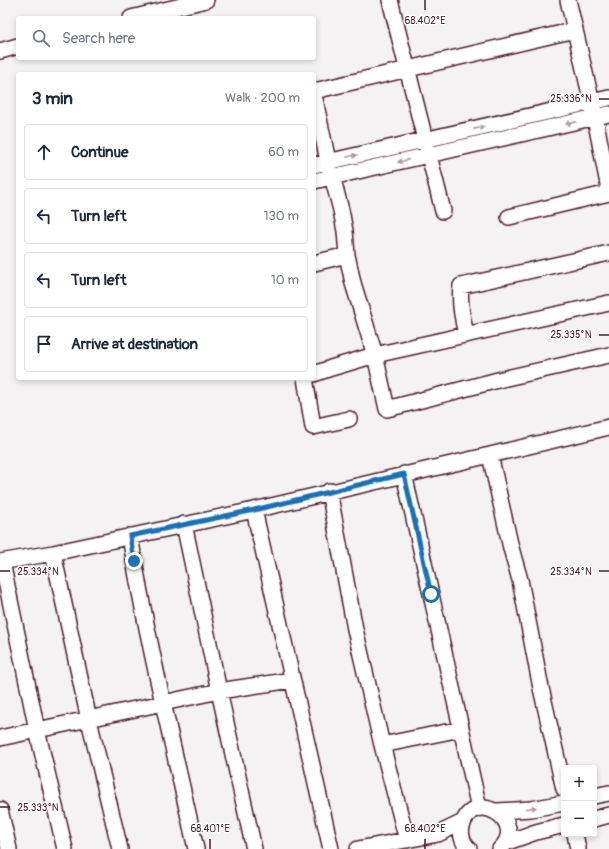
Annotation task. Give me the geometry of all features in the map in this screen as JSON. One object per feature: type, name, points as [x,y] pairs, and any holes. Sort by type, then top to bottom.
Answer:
[{"type":"street","points":[[139,16],[206,0]]},
{"type":"street","points":[[390,0],[408,68],[442,211]]},
{"type":"street","points":[[568,0],[592,102],[602,116],[609,189]]},
{"type":"street","points":[[316,91],[575,30]]},
{"type":"street","points":[[0,51],[16,47]]},
{"type":"street","points":[[321,163],[609,98]]},
{"type":"street","points":[[316,114],[321,163],[332,177],[345,232],[347,255],[353,282],[375,355],[387,409],[502,379],[609,355]]},
{"type":"street","points":[[316,181],[602,116]]},
{"type":"street","points":[[509,217],[609,193]]},
{"type":"street","points":[[466,334],[461,312],[461,286],[609,253]]},
{"type":"street","points":[[316,263],[347,255]]},
{"type":"street","points":[[316,373],[375,355],[609,303]]},
{"type":"street","points":[[305,380],[313,427],[349,419]]},
{"type":"street","points":[[65,849],[37,730],[1,562],[53,553],[254,510],[329,491],[609,427]]},
{"type":"street","points":[[490,455],[511,548],[520,580],[541,688],[550,721],[561,774]]},
{"type":"street","points":[[404,474],[479,808]]},
{"type":"street","points":[[329,491],[354,629],[407,840]]},
{"type":"street","points":[[254,510],[331,849]]},
{"type":"street","points":[[184,524],[254,849]]},
{"type":"street","points":[[130,536],[136,573],[163,702],[196,849]]},
{"type":"street","points":[[53,553],[89,720],[120,849]]},
{"type":"street","points":[[0,738],[89,720],[163,702],[219,691],[292,680]]},
{"type":"street","points":[[382,745],[461,729]]},
{"type":"street","points":[[597,795],[609,793]]},
{"type":"street","points":[[470,849],[462,840],[461,830],[463,822],[470,813],[479,808],[497,811],[531,809],[561,804]]},
{"type":"street","points":[[0,810],[9,849]]},
{"type":"street","points":[[497,811],[504,817],[507,826],[508,834],[502,846]]},
{"type":"street","points":[[597,818],[609,815]]},
{"type":"street","points":[[358,849],[438,834],[463,822]]},
{"type":"street","points":[[502,846],[536,832],[561,826]]},
{"type":"street","points":[[576,837],[578,849]]},
{"type":"route","points":[[134,561],[130,536],[254,510],[404,474],[431,594]]}]
